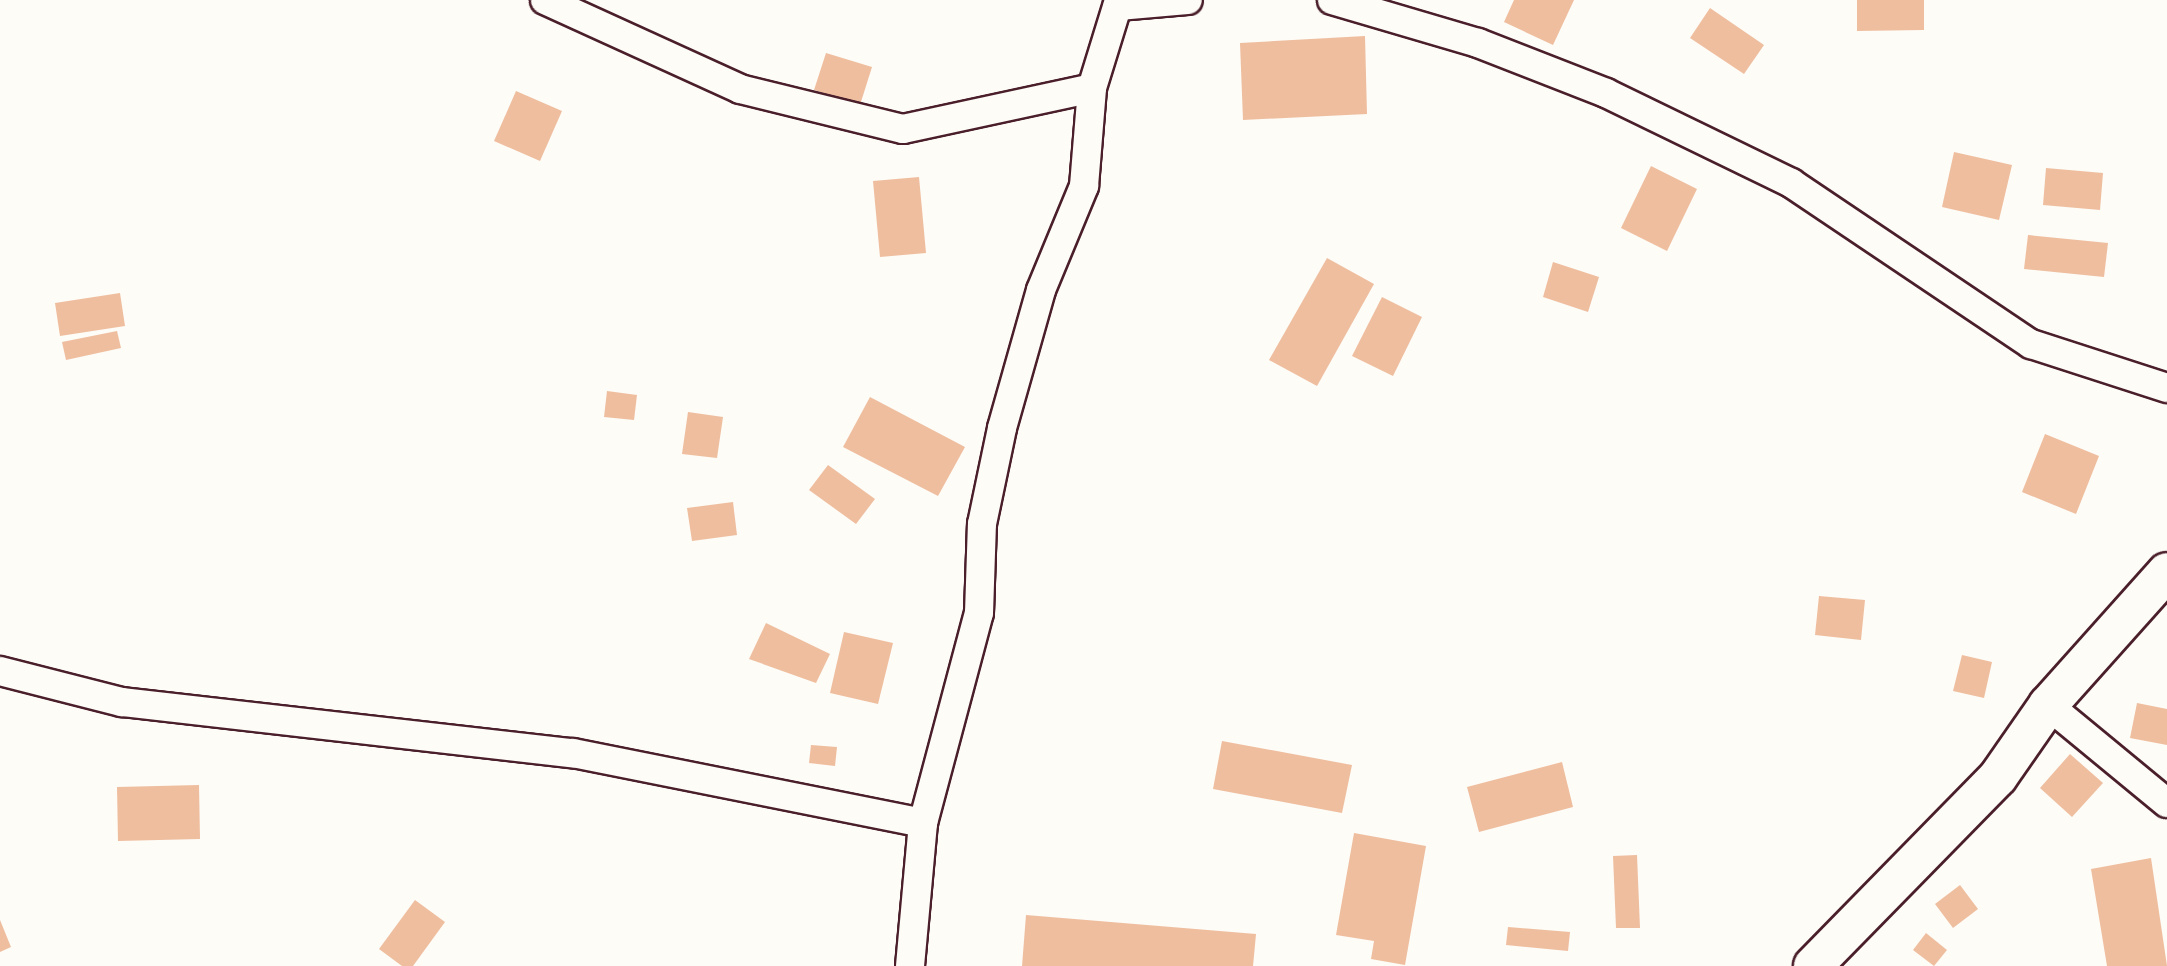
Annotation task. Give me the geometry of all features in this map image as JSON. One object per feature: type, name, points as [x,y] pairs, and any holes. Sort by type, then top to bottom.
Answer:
[{"type":"main road","points":[[1813,966],[1998,777],[2048,705],[2167,572]]},
{"type":"street","points":[[545,0],[740,89],[903,130],[1092,88]]},
{"type":"street","points":[[910,966],[923,823],[979,613],[982,524],[1002,428],[1041,290],[1084,186],[1092,88],[1119,3],[1188,0]]},
{"type":"street","points":[[1332,0],[1478,43],[1606,93],[1791,183],[2032,344],[2167,388]]},
{"type":"street","points":[[0,671],[122,702],[573,753],[923,823]]},
{"type":"street","points":[[2048,705],[2167,803]]},
{"type":"building","points":[[1514,0],[1574,0],[1553,45],[1504,22]]},
{"type":"building","points":[[1857,0],[1924,0],[1924,30],[1857,31]]},
{"type":"building","points":[[1710,8],[1764,45],[1744,74],[1690,38]]},
{"type":"building","points":[[1365,36],[1367,114],[1243,120],[1240,43]]},
{"type":"building","points":[[826,53],[872,67],[860,105],[814,90]]},
{"type":"building","points":[[516,91],[562,111],[540,161],[494,141]]},
{"type":"building","points":[[1954,152],[2012,165],[1999,220],[1942,207]]},
{"type":"building","points":[[1651,166],[1697,189],[1667,251],[1621,228]]},
{"type":"building","points":[[2046,168],[2103,173],[2100,210],[2043,205]]},
{"type":"building","points":[[919,177],[926,253],[880,257],[873,181]]},
{"type":"building","points":[[2028,235],[2108,243],[2104,277],[2024,269]]},
{"type":"building","points":[[1327,258],[1374,284],[1317,386],[1269,360]]},
{"type":"building","points":[[1553,262],[1599,277],[1588,312],[1543,297]]},
{"type":"building","points":[[120,293],[125,326],[60,336],[55,303]]},
{"type":"building","points":[[1382,297],[1422,317],[1393,376],[1352,356]]},
{"type":"building","points":[[117,331],[121,348],[66,360],[62,342]]},
{"type":"building","points":[[607,391],[637,395],[634,420],[604,417]]},
{"type":"building","points":[[870,397],[965,447],[938,496],[843,447]]},
{"type":"building","points":[[688,412],[723,417],[717,458],[682,454]]},
{"type":"building","points":[[2045,434],[2099,456],[2076,514],[2022,492]]},
{"type":"building","points":[[828,465],[875,499],[856,524],[809,490]]},
{"type":"building","points":[[733,502],[737,535],[692,541],[687,508]]},
{"type":"building","points":[[1819,596],[1865,600],[1861,640],[1815,635]]},
{"type":"building","points":[[766,623],[830,654],[816,683],[749,659]]},
{"type":"building","points":[[844,632],[893,643],[878,704],[830,693]]},
{"type":"building","points":[[1962,655],[1992,662],[1984,698],[1953,691]]},
{"type":"building","points":[[2137,703],[2167,709],[2167,745],[2130,738]]},
{"type":"building","points":[[1222,741],[1352,765],[1342,813],[1213,789]]},
{"type":"building","points":[[811,745],[837,747],[835,766],[809,763]]},
{"type":"building","points":[[2070,754],[2103,783],[2072,817],[2040,788]]},
{"type":"building","points":[[1562,762],[1573,807],[1479,832],[1467,787]]},
{"type":"building","points":[[199,785],[200,839],[118,841],[117,787]]},
{"type":"building","points":[[1354,833],[1426,846],[1405,965],[1371,959],[1374,941],[1336,935]]},
{"type":"building","points":[[1637,855],[1640,928],[1616,928],[1613,856]]},
{"type":"building","points":[[2151,858],[2167,966],[2107,966],[2091,869]]},
{"type":"building","points":[[1960,885],[1978,909],[1953,928],[1935,904]]},
{"type":"building","points":[[415,900],[445,922],[413,966],[402,966],[379,949]]},
{"type":"building","points":[[1026,915],[1256,934],[1253,966],[1022,966]]},
{"type":"building","points":[[0,920],[11,947],[0,952]]},
{"type":"building","points":[[1508,927],[1570,932],[1568,951],[1506,945]]},
{"type":"building","points":[[1926,933],[1947,950],[1934,966],[1913,950]]}]
